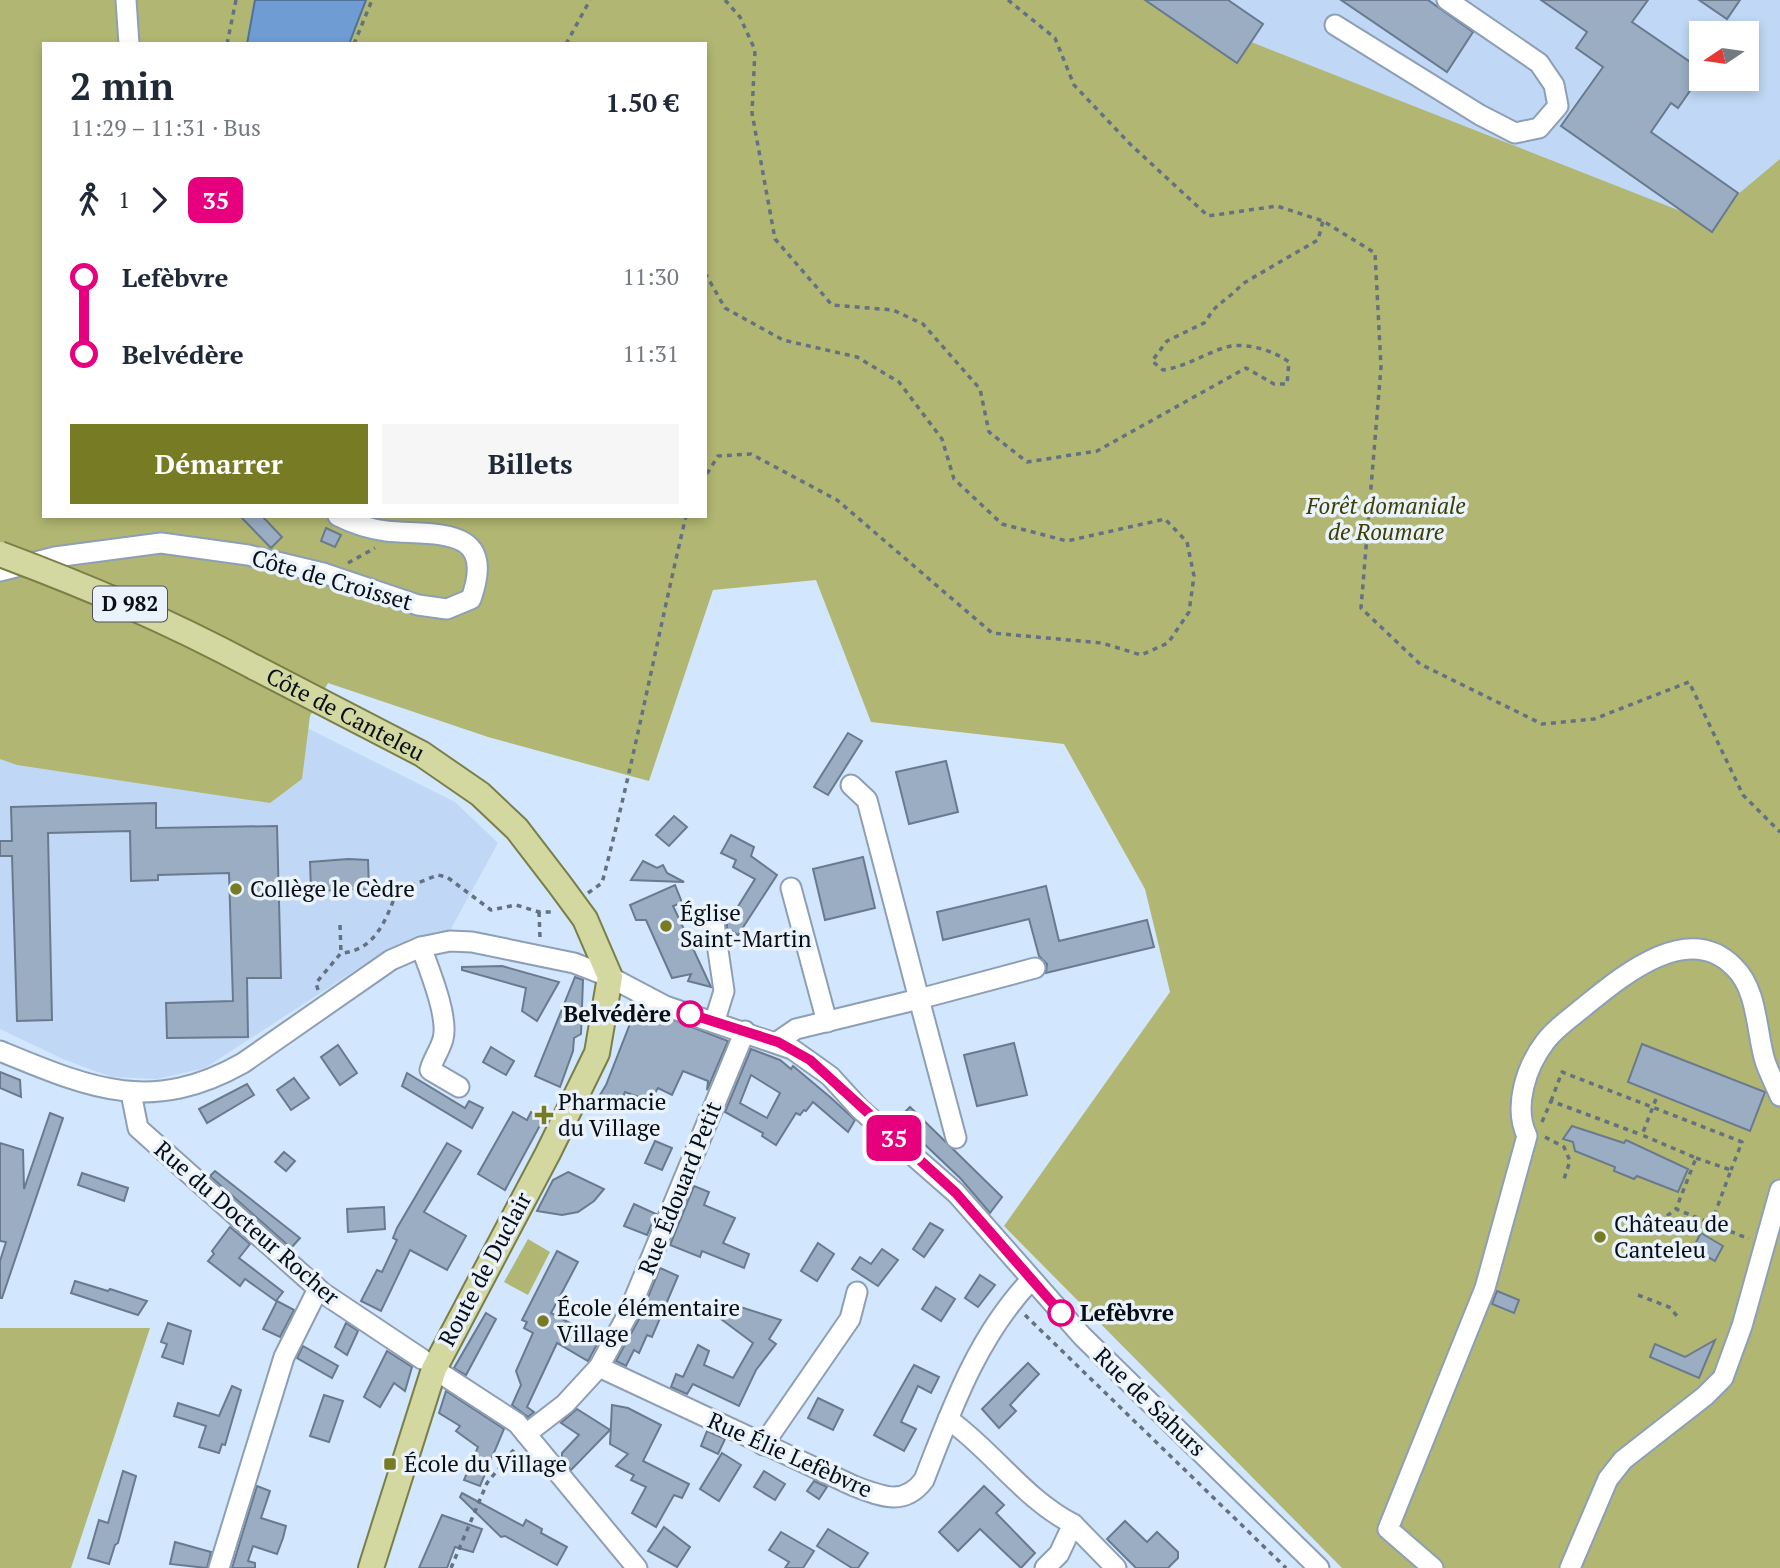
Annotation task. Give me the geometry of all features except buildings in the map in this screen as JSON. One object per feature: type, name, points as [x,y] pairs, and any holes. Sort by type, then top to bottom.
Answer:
[{"type":"main road","name":"Côte de Canteleu","points":[[0,554],[117,598],[175,624],[422,754],[454,774],[517,829],[585,919],[610,977]]},
{"type":"main road","name":"Route de Duclair","points":[[371,1568],[421,1359],[548,1153],[597,1052],[610,977]]},
{"type":"street","points":[[126,0],[129,42]]},
{"type":"street","points":[[1335,25],[1491,121],[1515,133],[1539,128],[1558,106],[1554,85],[1539,63],[1447,0]]},
{"type":"street","name":"Côte de Croisset","points":[[0,571],[55,557],[161,543],[248,555],[323,573],[418,605],[447,610],[471,599],[479,577],[475,553],[456,536],[383,531],[343,518]]},
{"type":"street","points":[[851,785],[867,800],[956,1138]]},
{"type":"street","points":[[790,888],[827,1022]]},
{"type":"street","points":[[714,923],[724,991],[715,1020]]},
{"type":"street","name":"Rue de Sahurs","points":[[0,1051],[88,1085],[131,1093],[159,1091],[220,1076],[323,1009],[391,960],[421,947],[450,941],[472,942],[575,963],[610,977],[666,1006],[778,1042],[806,1057],[956,1193],[1082,1336],[1319,1568]]},
{"type":"street","points":[[421,947],[445,1027],[443,1041],[433,1058],[430,1070],[459,1087]]},
{"type":"street","points":[[1433,1568],[1388,1530],[1485,1288],[1527,1136],[1521,1124],[1519,1107],[1523,1091],[1545,1041],[1623,975],[1677,950],[1695,949],[1732,964],[1742,975],[1750,991],[1766,1062],[1780,1096]]},
{"type":"street","points":[[778,1042],[796,1029],[1035,968]]},
{"type":"street","name":"Rue Édouard Petit","points":[[528,1437],[565,1404],[599,1367],[628,1314],[745,1031]]},
{"type":"street","name":"Rue du Docteur Rocher","points":[[131,1093],[138,1128],[318,1289],[517,1423],[637,1568]]},
{"type":"street","points":[[1570,1568],[1608,1479],[1623,1460],[1705,1396],[1723,1378],[1742,1325],[1780,1190]]},
{"type":"street","name":"Rue Élie Lefèbvre","points":[[599,1367],[763,1446],[854,1486],[880,1495],[902,1497],[915,1493],[925,1480],[947,1419],[972,1362],[1011,1301],[1031,1280]]},
{"type":"street","points":[[219,1568],[284,1357],[318,1289]]},
{"type":"street","points":[[763,1446],[849,1319],[857,1292]]},
{"type":"street","points":[[947,1419],[974,1438],[1046,1510],[1073,1524],[1116,1568]]},
{"type":"street","points":[[1045,1568],[1059,1554],[1073,1524]]},
{"type":"path","points":[[227,42],[236,0]]},
{"type":"path","points":[[355,42],[372,0]]},
{"type":"path","points":[[567,42],[590,0]]},
{"type":"path","points":[[725,0],[740,17],[755,50],[752,113],[775,239],[832,305],[893,310],[922,324],[980,389],[989,432],[1027,462],[1097,451],[1246,368],[1274,384],[1287,384],[1289,362],[1276,353],[1233,345],[1185,367],[1163,370],[1152,361],[1167,341],[1206,322],[1213,307],[1234,294],[1242,284],[1318,240],[1323,221]]},
{"type":"path","points":[[1008,0],[1055,38],[1074,85],[1130,144],[1208,216],[1277,206],[1323,221],[1375,253],[1381,367],[1361,608],[1420,664],[1542,724],[1594,719],[1689,682],[1743,795],[1780,832]]},
{"type":"path","points":[[707,276],[725,308],[783,340],[857,357],[899,382],[942,439],[954,479],[1002,524],[1067,541],[1165,519],[1186,542],[1194,576],[1189,612],[1168,643],[1141,654],[1102,643],[992,633],[837,500],[751,454],[718,456],[707,474]]},
{"type":"path","points":[[341,953],[356,952],[373,941],[389,914],[397,891],[438,876],[455,881],[491,910],[516,905],[539,912],[557,911],[602,883],[626,792],[655,648],[686,518]]},
{"type":"path","points":[[323,573],[369,554],[379,544],[365,526]]},
{"type":"path","points":[[539,912],[539,954]]},
{"type":"path","points":[[323,1009],[316,983],[341,953],[340,925]]},
{"type":"path","points":[[1564,1179],[1570,1161],[1564,1147],[1538,1133],[1562,1072],[1742,1142],[1711,1224]]},
{"type":"path","points":[[1642,1135],[1656,1099]]},
{"type":"path","points":[[1551,1101],[1731,1170]]},
{"type":"path","points":[[1667,1216],[1676,1209],[1696,1158]]},
{"type":"path","points":[[1676,1209],[1764,1245]]},
{"type":"path","points":[[1656,1247],[1695,1256]]},
{"type":"path","points":[[1638,1295],[1669,1307],[1679,1318]]},
{"type":"path","points":[[1011,1301],[1286,1568]]},
{"type":"path","points":[[451,1568],[487,1483],[513,1448],[528,1437]]},
{"type":"shaded area","points":[[1131,0],[1780,0],[1780,159],[1718,229]]},
{"type":"shaded area","name":"Collège le Cèdre","points":[[0,634],[289,719],[455,802],[498,843],[447,936],[365,964],[205,1068],[157,1079],[111,1077],[63,1059],[0,1029]]},
{"type":"green space","name":"Forêt domaniale de Roumare","points":[[0,0],[255,0],[247,42],[42,42],[42,518],[707,518],[707,42],[350,42],[366,0],[1153,0],[1162,7],[1706,221],[1780,159],[1780,1568],[1342,1568],[1004,1226],[1170,992],[1145,889],[1064,744],[871,722],[816,580],[713,590],[649,781],[488,737],[328,683],[310,716],[302,779],[270,803],[17,765],[0,759]]},
{"type":"green space","points":[[528,1239],[550,1252],[528,1295],[504,1282]]},
{"type":"green space","points":[[0,1328],[150,1328],[71,1568],[0,1568]]},
{"type":"water","points":[[255,0],[366,0],[350,42],[247,42]]},
{"type":"bus line","name":"35","points":[[690,1014],[778,1042],[810,1060],[830,1076],[860,1109],[956,1193],[1061,1313]]},
{"type":"place","name":"Collège le Cèdre","points":[[236,889]]},
{"type":"place","name":"Église Saint-Martin","points":[[666,926]]},
{"type":"place","name":"Belvédère","points":[[690,1014]]},
{"type":"place","name":"Pharmacie du Village","points":[[544,1115]]},
{"type":"place","name":"Château de Canteleu","points":[[1600,1237]]},
{"type":"place","name":"Lefèbvre","points":[[1061,1313]]},
{"type":"place","name":"École élémentaire Village","points":[[543,1321]]},
{"type":"place","name":"École du Village","points":[[390,1464]]}]
